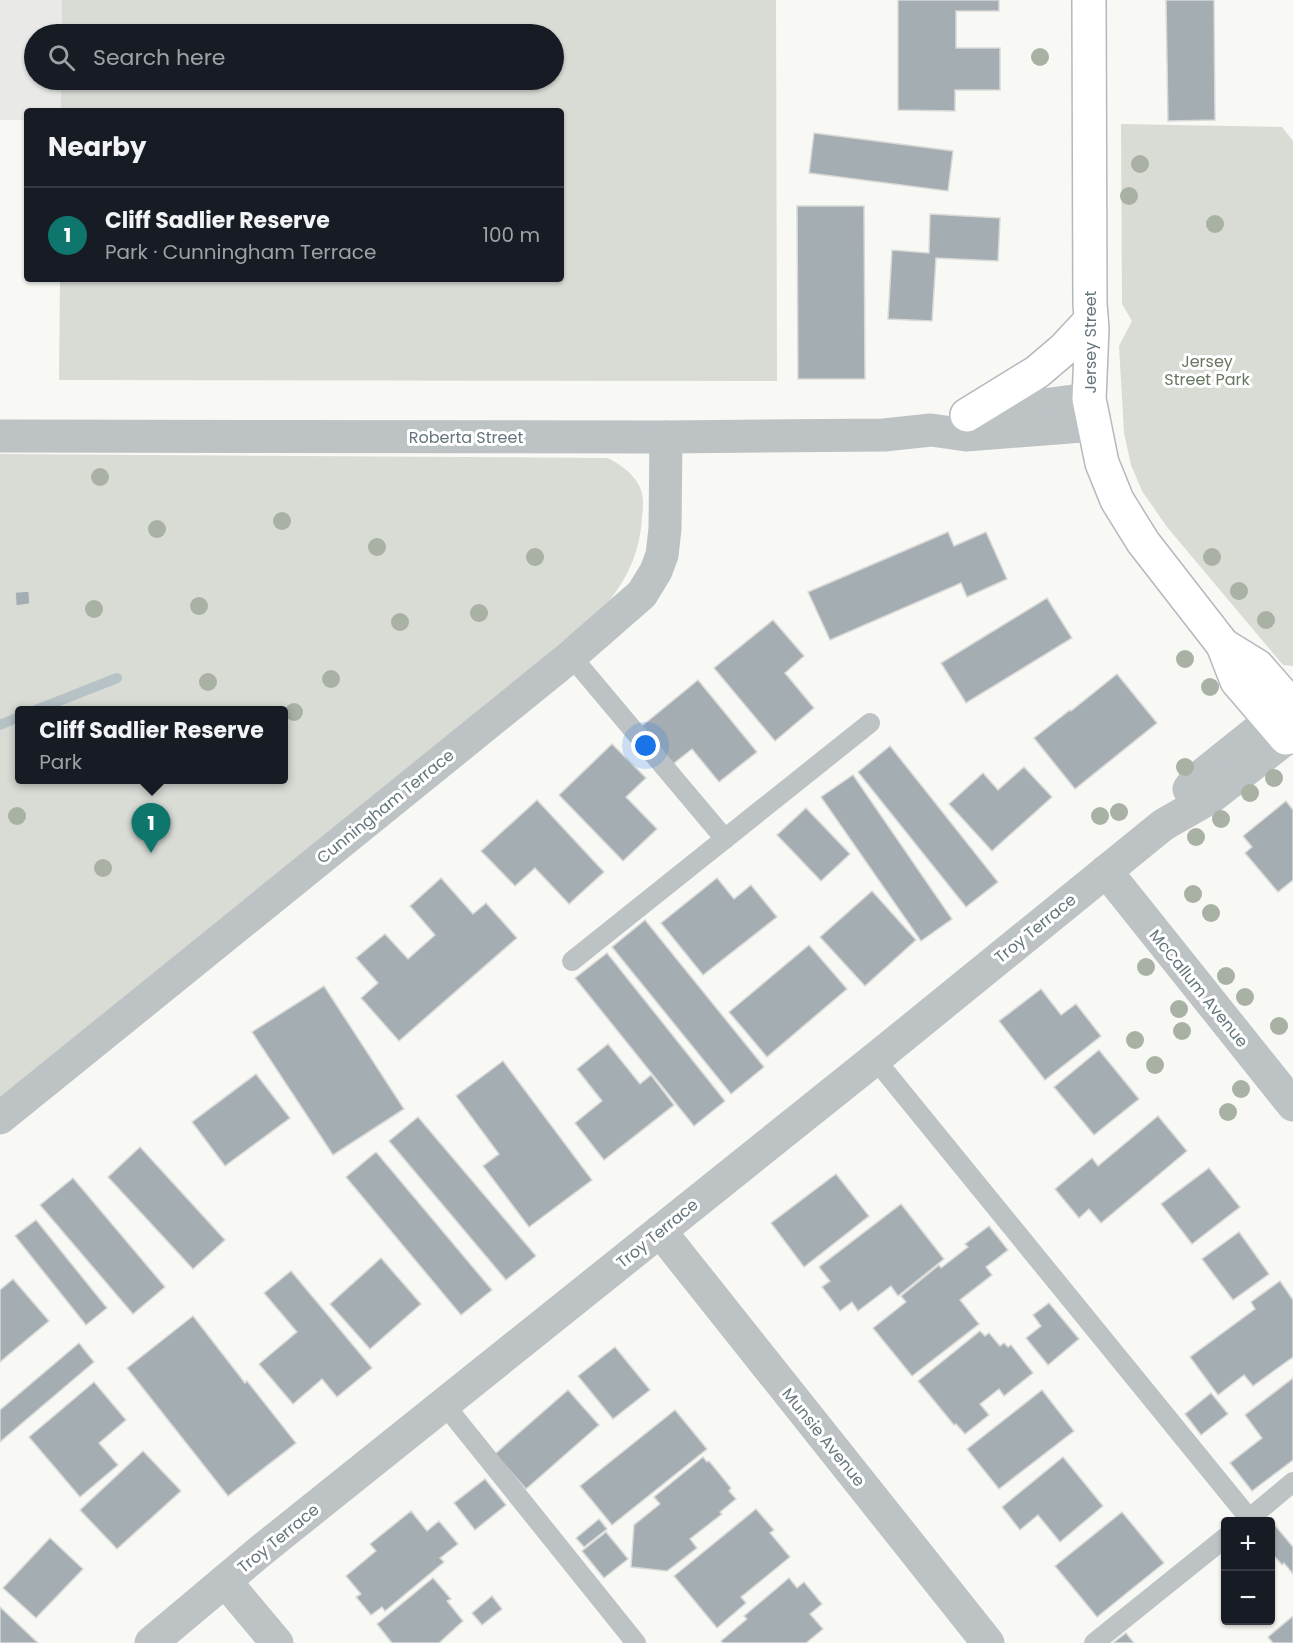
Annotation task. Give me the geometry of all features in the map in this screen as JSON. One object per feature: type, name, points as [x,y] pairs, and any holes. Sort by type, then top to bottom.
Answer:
[{"type":"street","name":"Jersey Street","points":[[1089,0],[1092,412],[1102,463],[1118,500],[1143,542],[1223,645],[1257,666],[1288,718]]},
{"type":"street","points":[[967,414],[1037,372],[1064,350],[1091,320]]},
{"type":"street","name":"Roberta Street","points":[[931,430],[967,414],[1092,412]]},
{"type":"street","name":"Roberta Street","points":[[0,436],[666,438],[884,435],[931,430],[966,435],[1092,412]]},
{"type":"street","name":"Cunningham Terrace","points":[[0,1118],[571,656],[642,594],[656,572],[662,555],[665,529],[666,438]]},
{"type":"street","name":"Troy Terrace","points":[[151,1643],[1163,825],[1210,798],[1288,718]]},
{"type":"street","name":"McCallum Avenue","points":[[1106,871],[1293,1105]]},
{"type":"street","name":"Munsie Avenue","points":[[660,1231],[988,1643]]},
{"type":"street","points":[[225,1581],[277,1643]]},
{"type":"lane","points":[[571,656],[725,839]]},
{"type":"lane","points":[[572,961],[870,723]]},
{"type":"lane","points":[[874,1059],[1245,1517]]},
{"type":"lane","points":[[444,1404],[636,1643]]},
{"type":"lane","points":[[1251,1517],[1293,1482]]},
{"type":"lane","points":[[1094,1643],[1221,1541]]},
{"type":"shaded area","points":[[0,0],[62,0],[62,24],[24,24],[24,90],[61,90],[61,108],[24,108],[24,120],[0,120]]},
{"type":"green space","points":[[62,0],[776,0],[777,381],[59,380],[60,282],[564,282],[564,108],[61,108],[61,90],[564,90],[564,24],[62,24]]},
{"type":"green space","name":"Jersey Street Park","points":[[1121,124],[1282,127],[1293,141],[1293,666],[1283,665],[1167,527],[1142,491],[1131,465],[1124,433],[1119,346],[1132,321],[1122,304]]},
{"type":"green space","points":[[0,454],[608,458],[623,467],[639,485],[643,511],[635,555],[619,588],[603,609],[0,1097]]},
{"type":"building","points":[[898,0],[999,0],[999,11],[956,11],[956,48],[1000,48],[1000,90],[955,90],[955,111],[898,110]]},
{"type":"building","points":[[1166,0],[1214,0],[1215,120],[1168,121]]},
{"type":"building","points":[[814,133],[953,151],[948,191],[809,173]]},
{"type":"building","points":[[797,206],[864,206],[865,379],[798,379]]},
{"type":"building","points":[[930,214],[1000,218],[998,261],[936,258],[932,321],[888,319],[892,250],[929,253]]},
{"type":"building","points":[[948,532],[954,546],[986,532],[1007,579],[967,597],[961,583],[830,640],[808,592]]},
{"type":"building","points":[[29,591],[30,604],[16,606],[15,592]]},
{"type":"building","points":[[1047,598],[1072,638],[966,703],[941,663]]},
{"type":"building","points":[[773,620],[804,656],[785,673],[814,708],[775,741],[714,668]]},
{"type":"building","points":[[1117,674],[1157,723],[1075,789],[1034,738]]},
{"type":"building","points":[[698,680],[757,752],[719,782],[692,749],[668,768],[637,730]]},
{"type":"building","points":[[612,744],[646,778],[626,797],[657,829],[623,861],[559,795]]},
{"type":"building","points":[[890,746],[998,882],[966,907],[858,772]]},
{"type":"building","points":[[1024,767],[1052,797],[992,851],[949,804],[983,773],[998,790]]},
{"type":"building","points":[[853,775],[952,919],[921,941],[821,797]]},
{"type":"building","points":[[537,800],[604,872],[569,904],[535,868],[515,886],[481,851]]},
{"type":"building","points":[[1286,801],[1293,810],[1293,880],[1278,892],[1245,853],[1252,847],[1243,836]]},
{"type":"building","points":[[806,808],[850,854],[821,881],[777,835]]},
{"type":"building","points":[[441,878],[473,914],[486,903],[517,938],[399,1041],[361,998],[378,983],[356,958],[385,934],[408,959],[435,935],[410,906]]},
{"type":"building","points":[[717,878],[734,899],[751,885],[777,917],[703,975],[661,923]]},
{"type":"building","points":[[872,891],[916,940],[865,986],[820,937]]},
{"type":"building","points":[[645,920],[764,1067],[731,1094],[612,947]]},
{"type":"building","points":[[809,945],[847,989],[767,1057],[729,1012]]},
{"type":"building","points":[[607,953],[725,1101],[694,1126],[575,978]]},
{"type":"building","points":[[324,986],[404,1109],[333,1155],[252,1032]]},
{"type":"building","points":[[1041,989],[1061,1015],[1076,1004],[1101,1036],[1045,1080],[999,1021]]},
{"type":"building","points":[[608,1044],[640,1084],[651,1075],[674,1105],[604,1160],[575,1123],[602,1101],[577,1069]]},
{"type":"building","points":[[1099,1050],[1139,1099],[1094,1135],[1054,1087]]},
{"type":"building","points":[[503,1061],[592,1180],[529,1227],[483,1166],[499,1154],[456,1096]]},
{"type":"building","points":[[256,1074],[290,1118],[225,1166],[192,1122]]},
{"type":"building","points":[[1158,1116],[1187,1151],[1101,1223],[1089,1209],[1079,1218],[1055,1189],[1092,1158],[1098,1166]]},
{"type":"building","points":[[418,1117],[536,1256],[506,1280],[389,1141]]},
{"type":"building","points":[[140,1147],[225,1240],[193,1269],[108,1177]]},
{"type":"building","points":[[376,1152],[492,1290],[461,1315],[346,1177]]},
{"type":"building","points":[[1209,1168],[1240,1207],[1192,1244],[1161,1204]]},
{"type":"building","points":[[836,1174],[869,1216],[804,1267],[771,1223]]},
{"type":"building","points":[[73,1178],[165,1287],[133,1314],[40,1205]]},
{"type":"building","points":[[901,1204],[944,1259],[898,1296],[891,1286],[858,1311],[852,1302],[840,1311],[822,1287],[830,1281],[819,1267]]},
{"type":"building","points":[[36,1220],[107,1308],[86,1325],[15,1236]]},
{"type":"building","points":[[989,1226],[1008,1250],[986,1267],[992,1275],[960,1300],[979,1324],[912,1376],[873,1328],[906,1302],[901,1296],[939,1265],[941,1268],[968,1247],[965,1244]]},
{"type":"building","points":[[1239,1232],[1269,1274],[1233,1300],[1202,1259]]},
{"type":"building","points":[[381,1258],[421,1304],[370,1349],[330,1304]]},
{"type":"building","points":[[291,1271],[372,1368],[337,1397],[322,1379],[293,1404],[259,1364],[297,1332],[264,1293]]},
{"type":"building","points":[[13,1279],[49,1321],[0,1362],[0,1290]]},
{"type":"building","points":[[1280,1281],[1293,1300],[1293,1357],[1253,1386],[1244,1375],[1218,1395],[1190,1357],[1255,1309],[1251,1302]]},
{"type":"building","points":[[1049,1303],[1079,1339],[1048,1365],[1026,1338],[1041,1326],[1033,1315]]},
{"type":"building","points":[[193,1316],[245,1383],[247,1381],[296,1443],[228,1496],[127,1368]]},
{"type":"building","points":[[980,1331],[985,1336],[989,1333],[1000,1346],[1004,1343],[1008,1347],[1011,1345],[1033,1373],[1004,1396],[999,1389],[980,1404],[989,1415],[965,1434],[956,1424],[954,1425],[918,1381]]},
{"type":"building","points":[[79,1343],[94,1362],[0,1442],[0,1410]]},
{"type":"building","points":[[615,1347],[650,1390],[613,1419],[578,1376]]},
{"type":"building","points":[[1293,1378],[1293,1460],[1252,1491],[1230,1463],[1262,1438],[1245,1415]]},
{"type":"building","points":[[94,1382],[126,1420],[99,1443],[118,1465],[80,1497],[29,1437]]},
{"type":"building","points":[[568,1390],[599,1425],[526,1489],[495,1454]]},
{"type":"building","points":[[1042,1390],[1074,1431],[999,1489],[967,1449]]},
{"type":"building","points":[[1211,1393],[1228,1414],[1201,1435],[1185,1414]]},
{"type":"building","points":[[675,1410],[707,1449],[612,1525],[580,1486]]},
{"type":"building","points":[[143,1451],[181,1491],[117,1549],[80,1510]]},
{"type":"building","points":[[703,1457],[731,1488],[729,1491],[736,1499],[720,1512],[722,1514],[690,1539],[697,1548],[667,1571],[631,1567],[634,1525],[660,1504],[654,1497]]},
{"type":"building","points":[[1063,1457],[1103,1506],[1060,1542],[1038,1515],[1020,1530],[1002,1507]]},
{"type":"building","points":[[485,1479],[506,1505],[475,1530],[454,1503]]},
{"type":"building","points":[[756,1509],[774,1530],[770,1533],[790,1557],[741,1597],[746,1603],[717,1628],[674,1576]]},
{"type":"building","points":[[411,1511],[427,1531],[439,1521],[458,1544],[440,1558],[444,1562],[385,1611],[382,1607],[371,1615],[356,1597],[361,1594],[346,1576],[376,1551],[370,1544]]},
{"type":"building","points":[[1122,1512],[1164,1563],[1097,1617],[1055,1566]]},
{"type":"building","points":[[599,1519],[607,1529],[584,1547],[576,1538]]},
{"type":"building","points":[[1275,1525],[1293,1547],[1293,1574],[1284,1563],[1282,1565],[1275,1557]]},
{"type":"building","points":[[606,1532],[628,1559],[604,1578],[582,1551]]},
{"type":"building","points":[[50,1538],[83,1569],[36,1618],[3,1588]]},
{"type":"building","points":[[433,1578],[451,1599],[447,1601],[463,1621],[439,1643],[392,1643],[377,1624]]},
{"type":"building","points":[[789,1578],[797,1588],[804,1582],[822,1604],[810,1614],[823,1629],[806,1643],[723,1643],[721,1641],[747,1619],[744,1616]]},
{"type":"building","points":[[492,1596],[502,1609],[482,1625],[472,1613]]},
{"type":"building","points":[[0,1607],[38,1643],[0,1643]]},
{"type":"building","points":[[1293,1616],[1293,1643],[1273,1643],[1268,1637]]},
{"type":"building","points":[[1126,1633],[1134,1643],[1113,1643]]},
{"type":"waterway","points":[[46,706],[117,678]]},
{"type":"waterway","points":[[0,725],[15,719]]},
{"type":"place","name":"Cliff Sadlier Reserve","points":[[151,853]]}]
